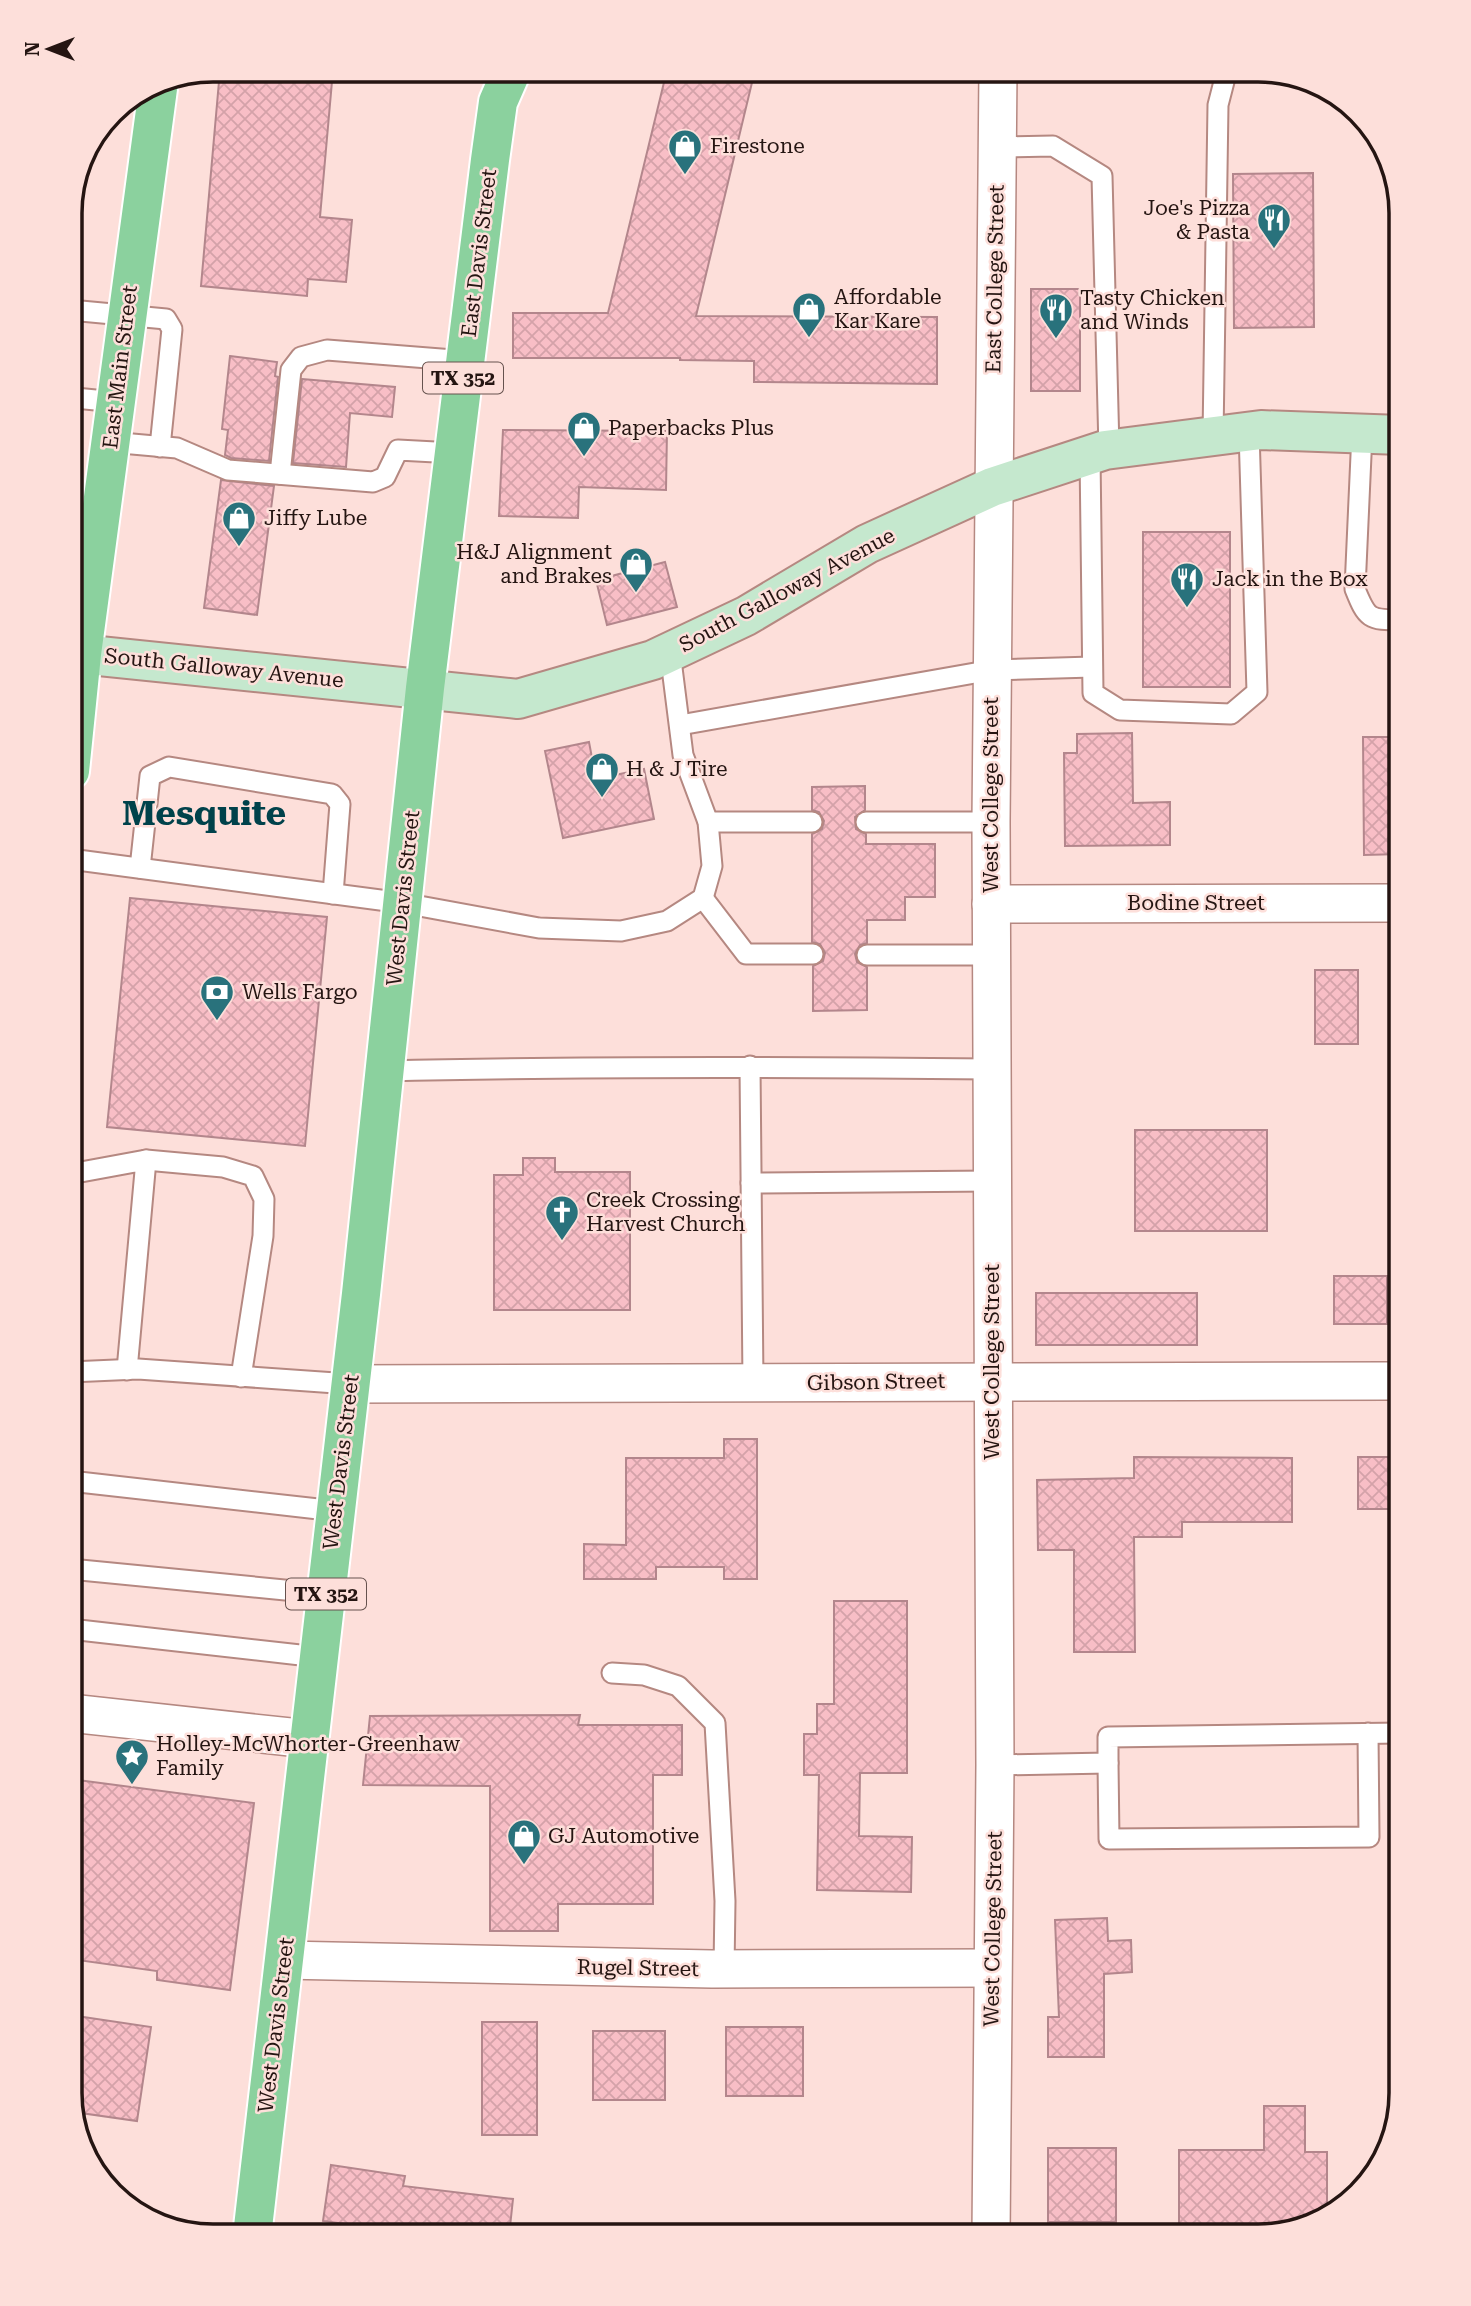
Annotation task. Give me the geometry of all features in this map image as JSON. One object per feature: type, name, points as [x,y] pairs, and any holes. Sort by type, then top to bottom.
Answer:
[{"type":"main road","name":"East Davis Street","points":[[425,688],[498,102],[506,83]]},
{"type":"main road","name":"East Main Street","points":[[83,558],[110,442],[157,95]]},
{"type":"main road","name":"South Galloway Avenue","points":[[83,654],[518,699],[653,660],[746,617],[867,544],[992,488],[1099,452],[1231,434],[1389,434]]},
{"type":"main road","name":"West Davis Street","points":[[254,2223],[336,1511],[425,688]]},
{"type":"street","name":"East College Street","points":[[992,488],[998,83]]},
{"type":"street","name":"West College Street","points":[[991,2224],[995,1765],[991,1069],[992,488]]},
{"type":"street","name":"Bodine Street","points":[[991,904],[1389,902]]},
{"type":"street","name":"Gibson Street","points":[[350,1384],[992,1380],[1389,1381]]},
{"type":"street","points":[[82,1714],[309,1738]]},
{"type":"street","name":"Rugel Street","points":[[284,1960],[724,1969],[992,1968]]},
{"type":"lane","points":[[997,147],[1053,146],[1102,176],[1093,693],[1120,710],[1231,714],[1257,692],[1231,434],[1218,105],[1224,83]]},
{"type":"lane","points":[[83,311],[166,319],[172,329],[160,447]]},
{"type":"lane","points":[[280,474],[291,370],[301,357],[327,350],[466,360]]},
{"type":"lane","points":[[83,399],[116,402]]},
{"type":"lane","points":[[1362,433],[1355,589],[1364,612],[1378,620],[1389,620]]},
{"type":"lane","points":[[110,442],[177,448],[229,470],[373,482],[385,477],[398,450],[454,453]]},
{"type":"lane","points":[[83,861],[403,903],[539,928],[621,931],[667,921],[703,898],[712,866],[708,822],[683,755],[670,652]]},
{"type":"lane","points":[[680,724],[992,670],[1093,667]]},
{"type":"lane","points":[[140,868],[150,776],[169,767],[332,794],[340,804],[333,894]]},
{"type":"lane","points":[[708,822],[812,822]]},
{"type":"lane","points":[[866,822],[991,822]]},
{"type":"lane","points":[[703,898],[746,954],[813,954]]},
{"type":"lane","points":[[867,955],[991,956]]},
{"type":"lane","points":[[750,1066],[753,1383]]},
{"type":"lane","points":[[385,1071],[505,1067],[750,1066],[991,1069]]},
{"type":"lane","points":[[82,1172],[146,1160],[223,1167],[253,1176],[264,1199],[263,1236],[241,1377]]},
{"type":"lane","points":[[127,1370],[146,1160]]},
{"type":"lane","points":[[751,1183],[992,1181]]},
{"type":"lane","points":[[82,1372],[127,1370],[350,1384]]},
{"type":"lane","points":[[82,1482],[336,1511]]},
{"type":"lane","points":[[82,1570],[326,1594]]},
{"type":"lane","points":[[82,1630],[318,1657]]},
{"type":"lane","points":[[612,1673],[644,1675],[678,1686],[715,1723],[725,1901],[724,1969]]},
{"type":"lane","points":[[1368,1733],[1369,1837],[1109,1839],[1108,1737],[1368,1733],[1389,1733]]},
{"type":"lane","points":[[995,1765],[1108,1763]]},
{"type":"building","points":[[219,83],[332,83],[320,217],[352,220],[346,282],[308,279],[307,296],[201,286]]},
{"type":"building","points":[[664,83],[752,83],[696,316],[937,317],[937,384],[754,382],[754,361],[513,358],[513,313],[608,313]]},
{"type":"building","name":"Joe's Pizza & Pasta","points":[[1313,173],[1314,327],[1234,328],[1233,174]]},
{"type":"building","name":"Tasty Chicken and Winds","points":[[1031,289],[1080,289],[1080,391],[1031,391]]},
{"type":"building","points":[[230,356],[277,362],[275,376],[278,377],[269,461],[231,458],[225,455],[228,430],[222,429]]},
{"type":"building","points":[[302,379],[395,387],[392,417],[350,413],[346,467],[293,463]]},
{"type":"building","name":"Paperbacks Plus","points":[[503,430],[667,431],[666,490],[579,487],[578,518],[499,516]]},
{"type":"building","name":"Jiffy Lube","points":[[221,480],[274,486],[257,615],[204,608]]},
{"type":"building","name":"Jack in the Box","points":[[1143,532],[1230,532],[1230,687],[1143,687]]},
{"type":"building","name":"H&J Alignment and Brakes","points":[[665,562],[677,607],[607,625],[596,580]]},
{"type":"building","points":[[1132,733],[1133,803],[1170,802],[1170,845],[1065,846],[1064,753],[1077,753],[1077,734]]},
{"type":"building","points":[[1363,737],[1389,737],[1389,854],[1364,855]]},
{"type":"building","name":"H & J Tire","points":[[589,742],[596,779],[644,769],[654,819],[563,838],[545,751]]},
{"type":"building","points":[[865,786],[865,810],[855,817],[856,829],[866,834],[866,844],[935,844],[935,897],[905,897],[905,920],[867,920],[867,943],[860,945],[855,954],[857,962],[867,967],[867,1010],[813,1011],[813,966],[823,961],[825,953],[820,944],[812,942],[812,834],[822,829],[824,821],[819,812],[812,810],[812,787]]},
{"type":"building","name":"Wells Fargo","points":[[130,898],[327,917],[305,1146],[107,1127]]},
{"type":"building","points":[[1315,970],[1358,970],[1358,1044],[1315,1044]]},
{"type":"building","points":[[1135,1130],[1267,1130],[1267,1231],[1135,1231]]},
{"type":"building","name":"Creek Crossing Harvest Church","points":[[523,1158],[555,1158],[555,1172],[630,1172],[630,1310],[494,1310],[494,1175],[523,1175]]},
{"type":"building","points":[[1334,1276],[1387,1276],[1387,1324],[1334,1324]]},
{"type":"building","points":[[1036,1293],[1197,1293],[1197,1345],[1036,1345]]},
{"type":"building","points":[[724,1439],[757,1439],[757,1579],[724,1579],[724,1567],[656,1567],[656,1579],[584,1579],[584,1544],[626,1545],[626,1458],[724,1458]]},
{"type":"building","points":[[1134,1457],[1292,1458],[1292,1522],[1182,1522],[1182,1537],[1134,1537],[1135,1652],[1074,1652],[1074,1550],[1038,1550],[1037,1480],[1134,1478]]},
{"type":"building","points":[[1358,1457],[1389,1457],[1389,1509],[1358,1509]]},
{"type":"building","points":[[834,1601],[907,1601],[907,1773],[860,1773],[859,1836],[912,1837],[911,1892],[817,1890],[819,1775],[804,1775],[804,1734],[817,1734],[817,1704],[834,1704]]},
{"type":"building","points":[[580,1715],[578,1725],[682,1725],[682,1775],[653,1775],[653,1904],[558,1904],[558,1931],[490,1931],[490,1786],[363,1785],[370,1716]]},
{"type":"building","points":[[82,1781],[254,1803],[230,1990],[157,1980],[157,1971],[82,1961]]},
{"type":"building","points":[[1107,1918],[1108,1941],[1131,1940],[1132,1972],[1104,1974],[1104,2057],[1048,2057],[1048,2017],[1059,2017],[1055,1920]]},
{"type":"building","points":[[82,2017],[151,2027],[137,2121],[84,2113]]},
{"type":"building","points":[[482,2022],[537,2022],[537,2135],[482,2135]]},
{"type":"building","points":[[726,2027],[803,2027],[803,2096],[726,2096]]},
{"type":"building","points":[[593,2031],[665,2031],[665,2100],[593,2100]]},
{"type":"building","points":[[1264,2106],[1305,2106],[1305,2152],[1327,2152],[1327,2204],[1300,2217],[1284,2221],[1258,2224],[1179,2224],[1179,2150],[1264,2150]]},
{"type":"building","points":[[1048,2148],[1116,2148],[1116,2222],[1048,2222]]},
{"type":"building","points":[[331,2165],[405,2176],[403,2186],[513,2199],[510,2223],[323,2221]]},
{"type":"place","name":"Firestone","points":[[685,176]]},
{"type":"place","name":"Joe's Pizza & Pasta","points":[[1274,250]]},
{"type":"place","name":"Affordable Kar Kare","points":[[809,339]]},
{"type":"place","name":"Tasty Chicken and Winds","points":[[1056,340]]},
{"type":"place","name":"Paperbacks Plus","points":[[584,458]]},
{"type":"place","name":"Jiffy Lube","points":[[239,548]]},
{"type":"place","name":"H&J Alignment and Brakes","points":[[636,594]]},
{"type":"place","name":"Jack in the Box","points":[[1187,609]]},
{"type":"place","name":"H & J Tire","points":[[602,799]]},
{"type":"place","name":"Wells Fargo","points":[[217,1022]]},
{"type":"place","name":"Creek Crossing Harvest Church","points":[[562,1242]]},
{"type":"place","name":"Holley-McWhorter-Greenhaw Family","points":[[132,1786]]},
{"type":"place","name":"GJ Automotive","points":[[524,1866]]},
{"type":"district","name":"Mesquite","points":[[204,813]]}]
